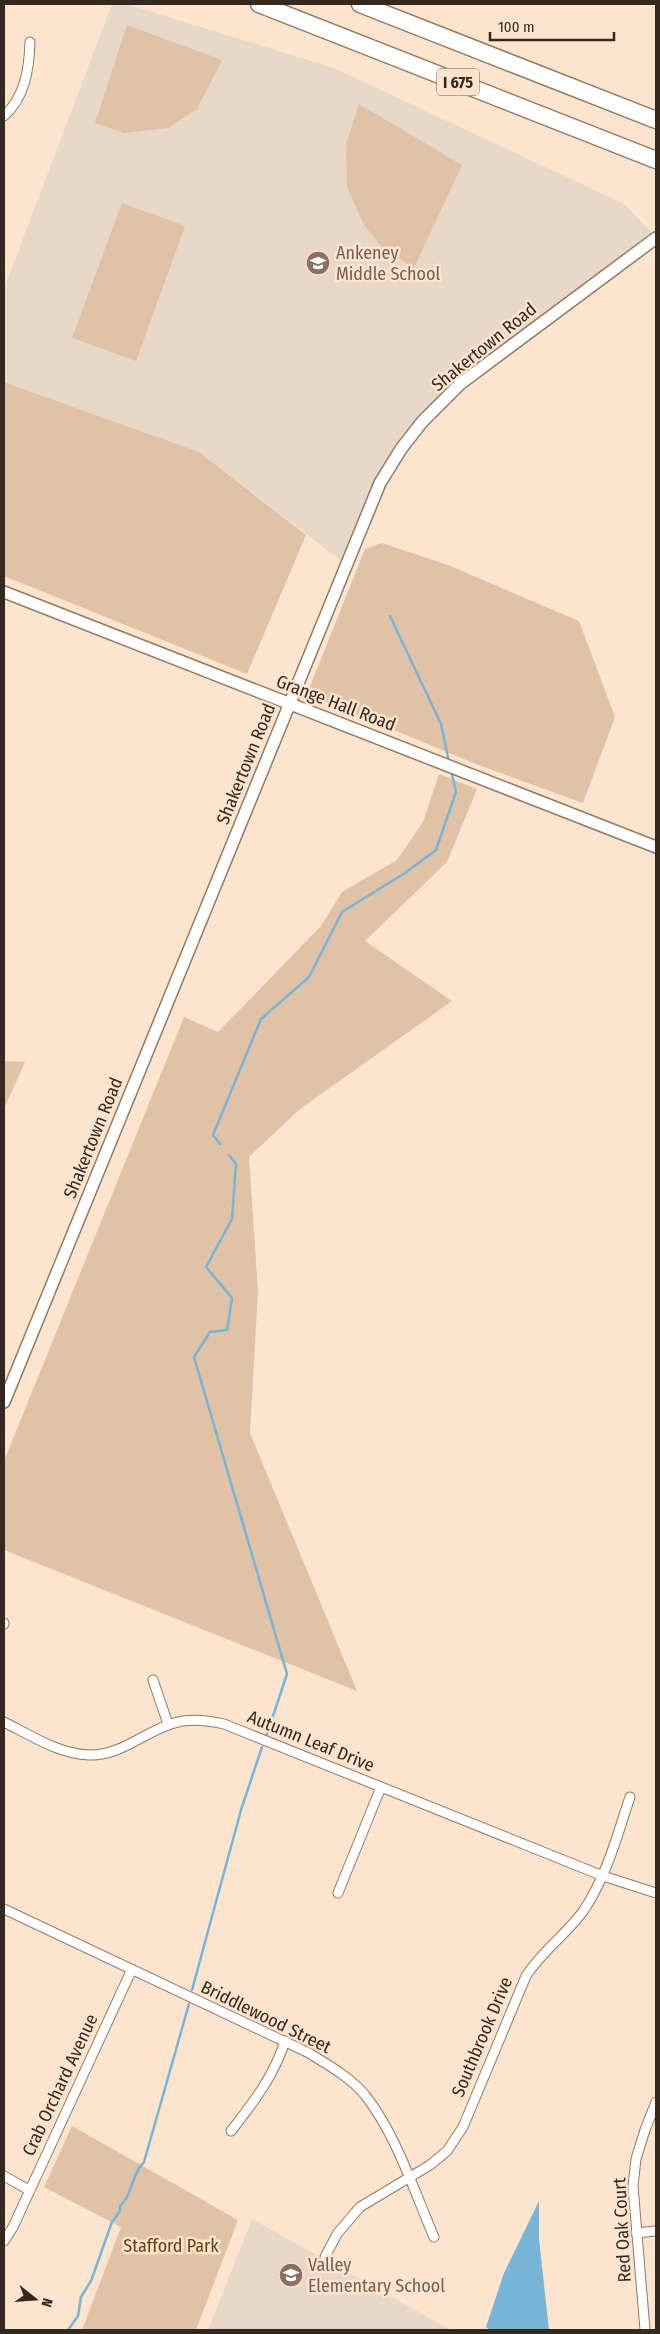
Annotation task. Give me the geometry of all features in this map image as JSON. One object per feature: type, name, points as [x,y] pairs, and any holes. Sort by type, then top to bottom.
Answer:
[{"type":"highway","name":"I 675","points":[[259,4],[656,160]]},
{"type":"highway","name":"I 675","points":[[360,4],[656,120]]},
{"type":"street","points":[[4,116],[14,107],[22,92],[29,68],[30,42]]},
{"type":"street","name":"Shakertown Road","points":[[4,1402],[380,483],[401,449],[422,422],[460,384],[656,238]]},
{"type":"street","name":"Grange Hall Road","points":[[4,592],[656,847]]},
{"type":"street","points":[[153,1680],[168,1724]]},
{"type":"street","name":"Autumn Leaf Drive","points":[[4,1722],[65,1751],[90,1755],[115,1751],[168,1724],[196,1721],[224,1724],[603,1876]]},
{"type":"street","points":[[338,1893],[381,1787]]},
{"type":"street","name":"Southbrook Drive","points":[[325,2257],[337,2234],[360,2207],[409,2178],[447,2151],[463,2127],[526,1976],[536,1959],[583,1911],[603,1876],[630,1796]]},
{"type":"street","points":[[603,1876],[656,1893]]},
{"type":"street","name":"Briddlewood Street","points":[[4,1909],[285,2041],[309,2053],[339,2073],[364,2094],[386,2127],[434,2237]]},
{"type":"street","name":"Crab Orchard Avenue","points":[[4,2241],[13,2227],[132,1969]]},
{"type":"street","points":[[231,2131],[262,2090],[285,2041]]},
{"type":"street","name":"Red Oak Court","points":[[645,2330],[633,2186],[636,2159],[656,2102]]},
{"type":"street","points":[[4,2176],[29,2190]]},
{"type":"street","points":[[636,2233],[656,2231]]},
{"type":"shaded area","name":"Ankeney Middle School","points":[[112,4],[126,4],[334,68],[624,204],[656,237],[460,384],[401,449],[347,565],[199,452],[4,382],[4,289]]},
{"type":"shaded area","name":"Valley Elementary School","points":[[252,2219],[451,2330],[208,2330]]},
{"type":"green space","points":[[127,25],[222,60],[197,109],[168,128],[124,133],[95,123]]},
{"type":"green space","points":[[359,104],[462,165],[414,268],[380,245],[364,225],[347,187],[346,144]]},
{"type":"green space","points":[[122,203],[185,226],[136,361],[72,338]]},
{"type":"green space","points":[[4,382],[199,452],[306,535],[247,674],[4,576]]},
{"type":"green space","points":[[382,543],[448,565],[579,621],[615,717],[583,803],[476,764],[307,694],[365,549]]},
{"type":"green space","points":[[439,774],[477,789],[447,862],[365,941],[452,1001],[300,1109],[249,1157],[258,1291],[250,1433],[357,1691],[4,1550],[4,1461],[184,1017],[218,1032],[321,926],[342,892],[397,860],[423,822]]},
{"type":"green space","points":[[4,1061],[25,1062],[4,1109]]},
{"type":"green space","name":"Stafford Park","points":[[72,2126],[238,2220],[196,2330],[82,2330],[121,2227],[44,2187]]},
{"type":"water","points":[[539,2201],[539,2239],[549,2330],[490,2330],[486,2327],[504,2273]]},
{"type":"waterway","points":[[390,616],[441,724],[449,762]]},
{"type":"waterway","points":[[220,1144],[213,1135],[261,1019],[309,977],[342,912],[405,873],[436,850],[456,792],[451,770]]},
{"type":"waterway","points":[[229,1155],[236,1164],[232,1219],[206,1267],[232,1298],[227,1330],[210,1332],[194,1357],[287,1674],[267,1734]]},
{"type":"waterway","points":[[192,1990],[241,1810],[262,1747]]},
{"type":"waterway","points":[[68,2330],[78,2316],[81,2297],[91,2281],[112,2222],[120,2211],[120,2206],[144,2162],[189,2004]]},
{"type":"place","name":"Ankeney Middle School","points":[[318,263]]},
{"type":"place","name":"Valley Elementary School","points":[[291,2275]]}]
